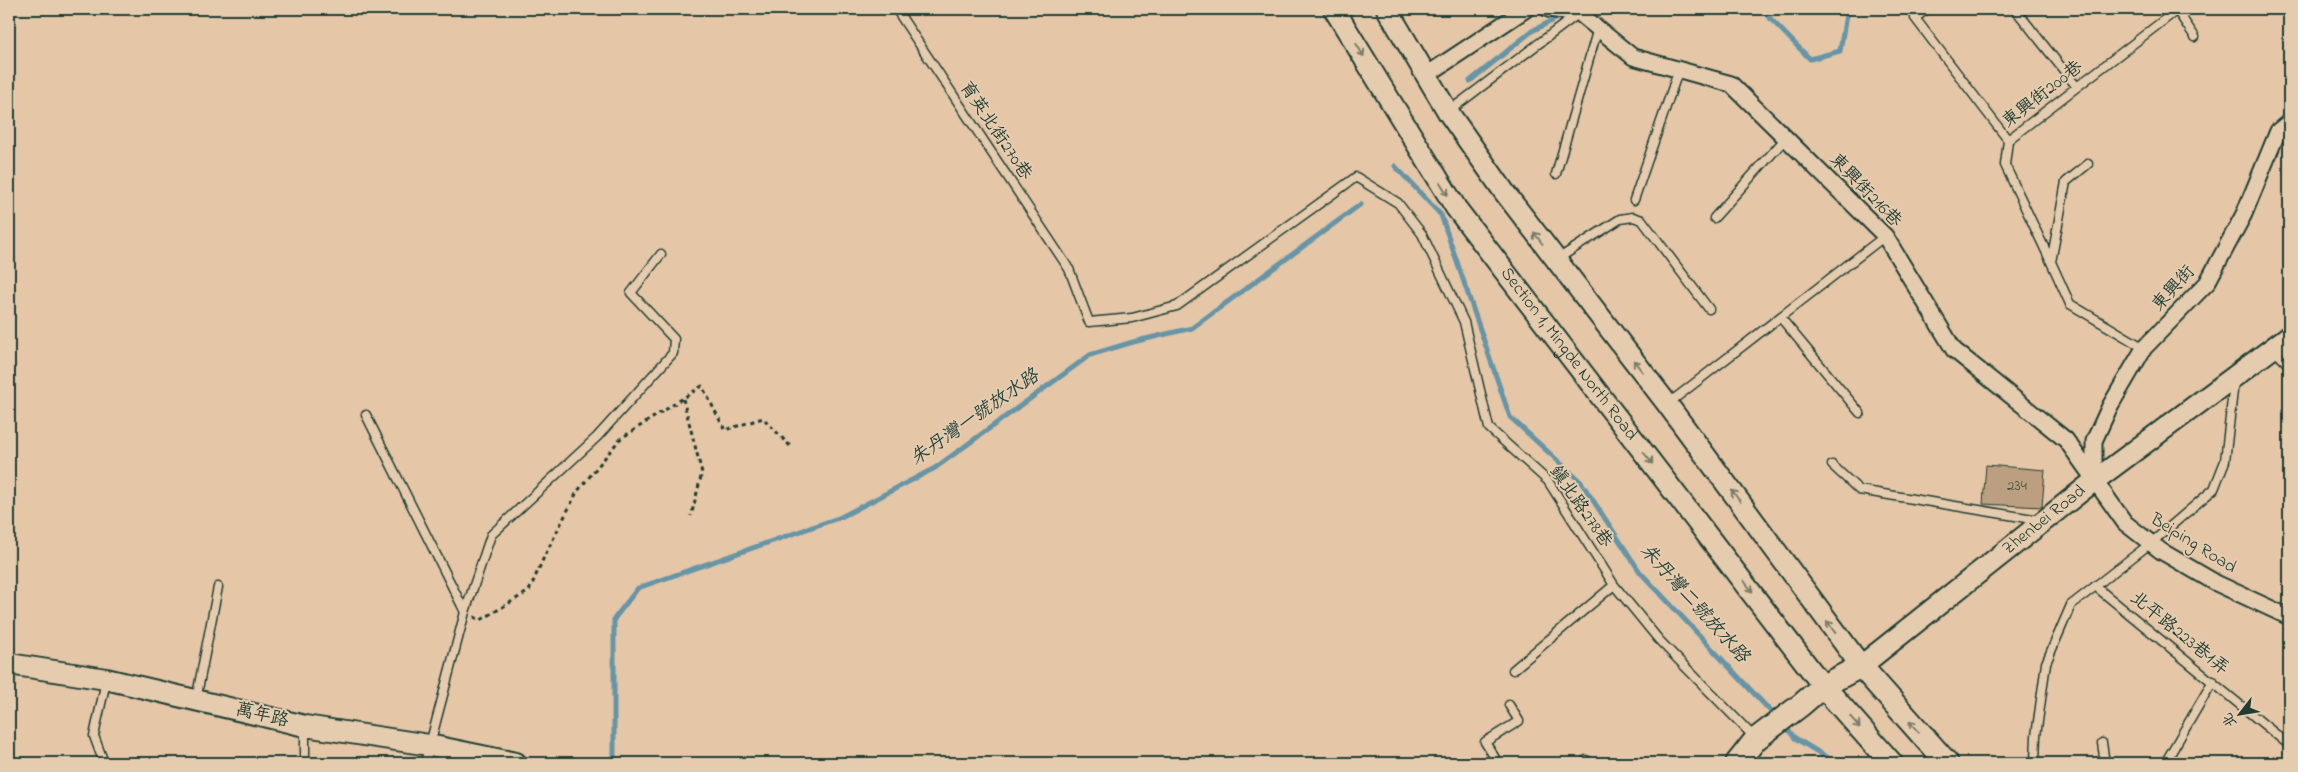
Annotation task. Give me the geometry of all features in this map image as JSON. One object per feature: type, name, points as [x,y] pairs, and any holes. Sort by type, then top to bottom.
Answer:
[{"type":"main road","name":"Zhenbei Road","points":[[1762,735],[1802,705],[1823,686],[1861,666]]},
{"type":"main road","points":[[1861,666],[1947,763]]},
{"type":"main road","points":[[1823,686],[1891,763]]},
{"type":"main road","points":[[1737,763],[1762,735]]},
{"type":"street","name":"Section 1, Mingde North Road","points":[[1334,9],[1456,208],[1823,686]]},
{"type":"street","points":[[1387,9],[1448,112],[1555,260],[1668,405],[1861,666]]},
{"type":"street","points":[[1426,76],[1526,9]]},
{"type":"street","points":[[1548,9],[1579,13]]},
{"type":"street","name":"東興街216巷","points":[[1579,13],[1633,56],[1731,84],[1885,236],[1954,350],[2066,440],[2094,481]]},
{"type":"street","name":"東興街","points":[[2094,481],[2094,441],[2110,406],[2144,348],[2207,283],[2244,214],[2278,130],[2289,122]]},
{"type":"street","name":"Zhenbei Road","points":[[1861,666],[2094,481],[2289,336]]},
{"type":"street","name":"Beiping Road","points":[[2094,481],[2125,523],[2151,543],[2216,584],[2289,617]]},
{"type":"street","name":"萬年路","points":[[9,664],[106,679],[427,754],[516,763]]},
{"type":"lane","name":"育英北街270巷","points":[[896,9],[1069,269],[1089,322],[1132,318],[1177,306],[1356,177]]},
{"type":"lane","points":[[1927,9],[1915,18],[2008,140]]},
{"type":"lane","points":[[2014,9],[2077,87]]},
{"type":"lane","points":[[2176,9],[2196,37]]},
{"type":"lane","name":"東興街200巷","points":[[2144,348],[2070,304],[2005,165],[2008,140],[2176,9]]},
{"type":"lane","points":[[1448,112],[1579,13]]},
{"type":"lane","points":[[1556,174],[1598,28]]},
{"type":"lane","points":[[1634,200],[1679,69]]},
{"type":"lane","points":[[1714,218],[1786,138]]},
{"type":"lane","points":[[2051,262],[2066,182],[2088,164]]},
{"type":"lane","name":"鎮北路278巷","points":[[1356,177],[1398,204],[1422,234],[1464,322],[1489,428],[1548,481],[1614,586],[1659,640],[1762,735]]},
{"type":"lane","points":[[1555,260],[1620,219],[1633,217],[1642,220],[1709,309]]},
{"type":"lane","points":[[1668,405],[1885,236]]},
{"type":"lane","points":[[427,754],[465,612],[491,534],[597,437],[673,354],[674,339],[631,293],[662,254]]},
{"type":"lane","points":[[1780,317],[1860,413]]},
{"type":"lane","points":[[2272,348],[2289,365]]},
{"type":"lane","points":[[2035,763],[2036,736],[2046,663],[2071,605],[2151,543],[2214,489],[2225,461],[2234,377]]},
{"type":"lane","points":[[366,415],[465,612]]},
{"type":"lane","points":[[1832,465],[1859,490],[2044,521]]},
{"type":"lane","points":[[1513,670],[1614,586]]},
{"type":"lane","name":"北平路223巷1弄","points":[[2095,586],[2289,744]]},
{"type":"lane","points":[[196,700],[218,588]]},
{"type":"lane","points":[[104,763],[94,736],[106,679]]},
{"type":"lane","points":[[2165,763],[2213,681]]},
{"type":"lane","points":[[1498,763],[1485,742],[1519,721],[1509,705]]},
{"type":"lane","points":[[305,726],[305,763]]},
{"type":"lane","points":[[2102,743],[2105,763]]},
{"type":"path","points":[[465,612],[481,620],[529,592],[544,556],[578,492],[620,439],[702,386],[725,430],[763,418],[791,447]]},
{"type":"path","points":[[683,399],[702,473],[690,516]]},
{"type":"building","points":[[1986,465],[2045,470],[2042,507],[1983,504]]},
{"type":"waterway","points":[[1761,9],[1810,59],[1840,51],[1847,9]]},
{"type":"waterway","points":[[1470,81],[1532,31],[1563,15]]},
{"type":"waterway","name":"朱丹灣二號放水路","points":[[1395,166],[1441,215],[1510,417],[1581,482],[1640,572],[1776,717]]},
{"type":"waterway","name":"朱丹灣一號放水路","points":[[614,763],[614,619],[638,588],[841,517],[935,468],[1090,355],[1133,342],[1192,328],[1361,204]]},
{"type":"waterway","name":"朱丹灣二號放水路","points":[[1784,725],[1795,738],[1836,763]]}]
